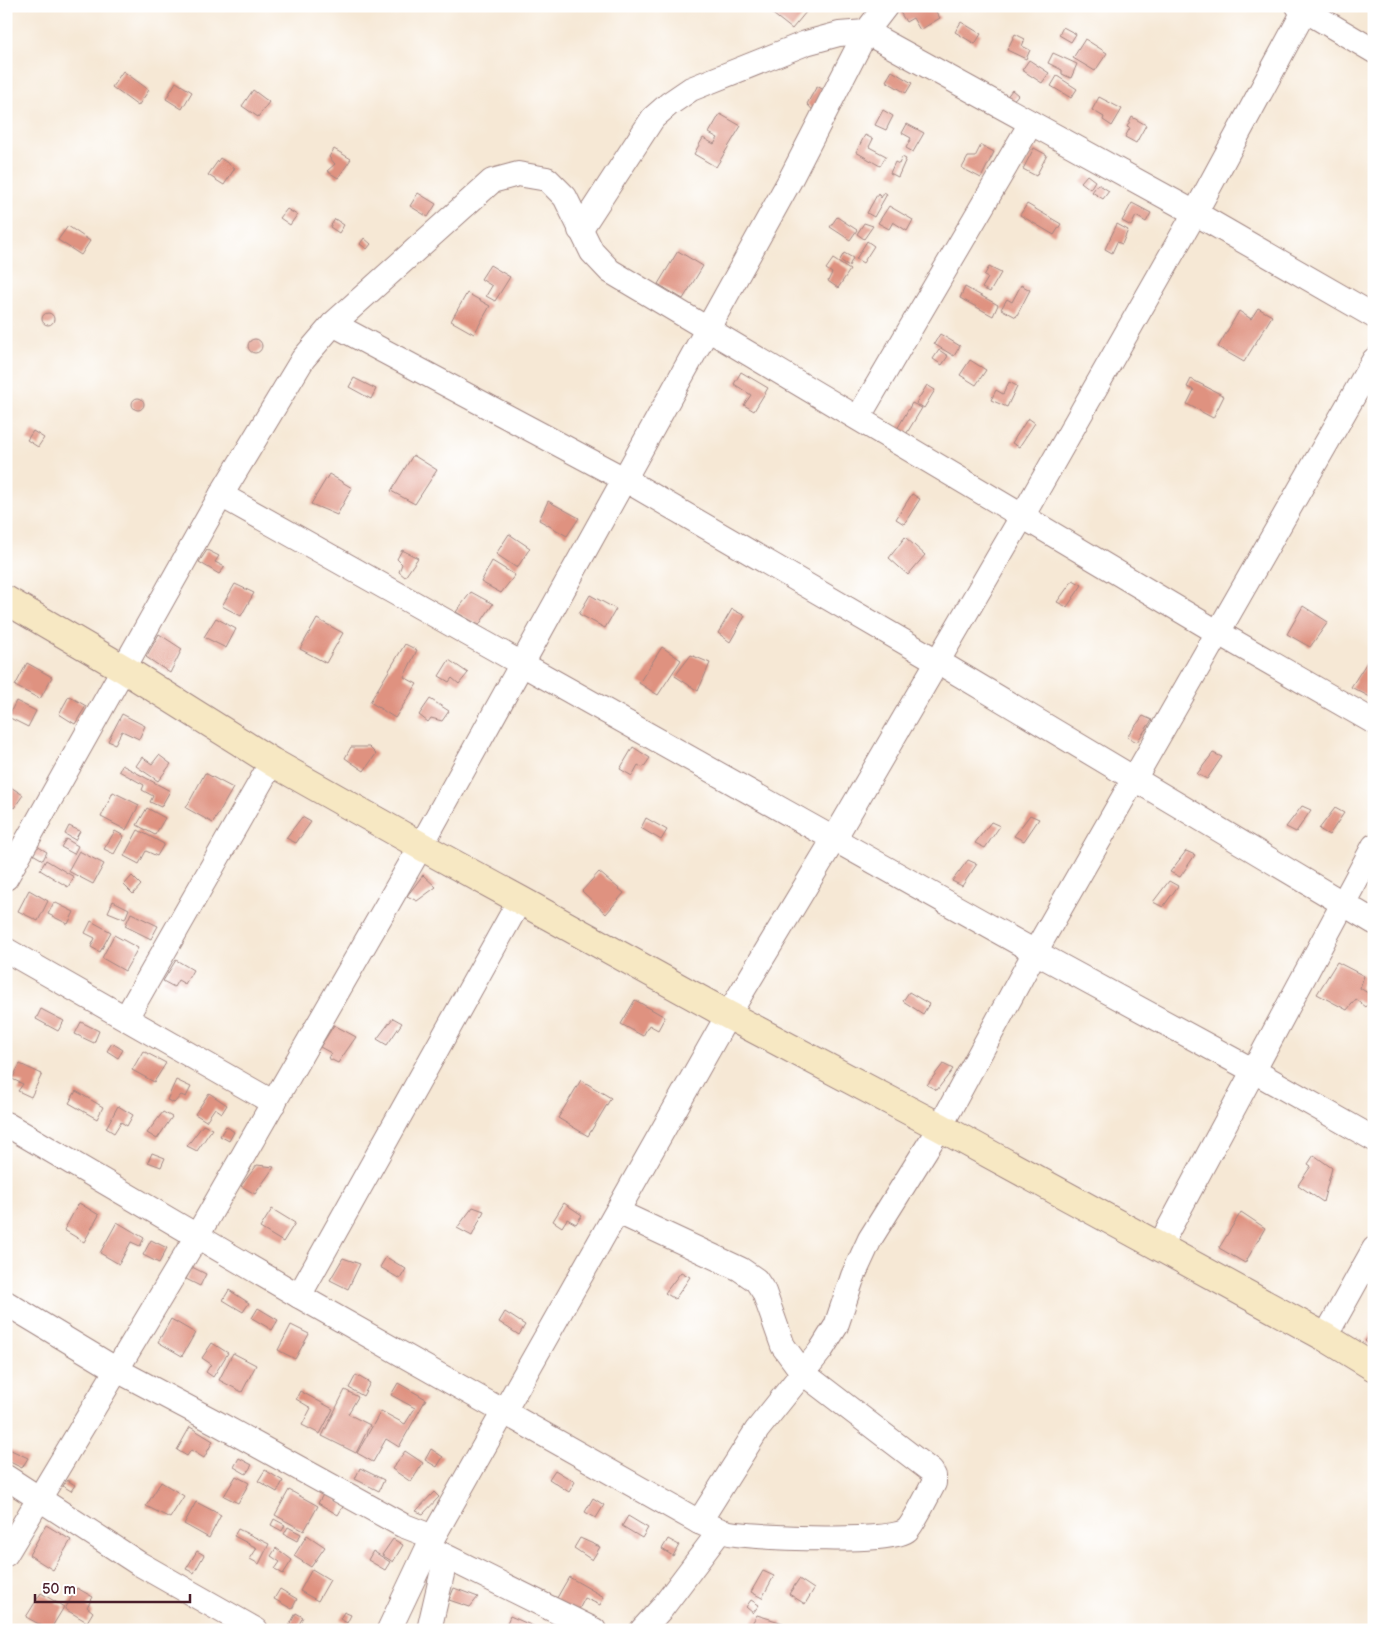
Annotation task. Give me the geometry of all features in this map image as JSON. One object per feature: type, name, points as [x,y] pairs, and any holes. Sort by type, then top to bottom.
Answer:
[{"type":"main road","points":[[6,600],[124,669],[272,762],[421,846],[728,1016],[940,1127],[1325,1336],[1374,1367]]},
{"type":"street","points":[[6,1554],[197,1236],[421,846],[790,182],[866,32],[886,6]]},
{"type":"street","points":[[389,1630],[436,1547],[505,1413],[728,1016],[834,839],[1023,515],[1195,213],[1303,8],[1374,51]]},
{"type":"street","points":[[580,230],[653,118],[669,104],[691,90],[806,43],[839,34],[866,32],[1195,213],[1374,316]]},
{"type":"street","points":[[858,418],[1031,123]]},
{"type":"street","points":[[7,876],[221,495],[303,359],[332,324],[492,182],[518,174],[547,179],[565,197],[592,252],[610,271],[1217,632],[1374,722]]},
{"type":"street","points":[[332,324],[624,479],[937,661],[1374,922]]},
{"type":"street","points":[[642,1630],[662,1608],[710,1527],[756,1430],[821,1350],[836,1326],[853,1276],[870,1239],[940,1127],[1035,952],[1374,360]]},
{"type":"street","points":[[221,495],[521,665],[1374,1139]]},
{"type":"street","points":[[126,1018],[272,762]]},
{"type":"street","points":[[1159,1246],[1374,846]]},
{"type":"street","points":[[299,1296],[520,900]]},
{"type":"street","points":[[6,950],[274,1103]]},
{"type":"street","points":[[6,1124],[299,1296],[710,1527],[734,1534],[852,1538],[894,1535],[907,1529],[934,1483],[932,1470],[803,1373],[783,1346],[769,1304],[756,1280],[740,1269],[618,1212]]},
{"type":"street","points":[[1325,1336],[1374,1249]]},
{"type":"street","points":[[6,1303],[117,1370],[218,1423],[402,1525],[436,1547],[594,1630]]},
{"type":"street","points":[[6,1477],[138,1563],[256,1630]]},
{"type":"street","points":[[429,1630],[436,1547]]},
{"type":"building","points":[[772,6],[783,6],[789,12],[794,6],[811,6],[792,29],[769,11]]},
{"type":"building","points":[[903,6],[932,6],[940,18],[920,30],[913,18],[906,22],[898,9]]},
{"type":"building","points":[[961,22],[981,34],[975,44],[955,32]]},
{"type":"building","points":[[1063,27],[1076,34],[1071,42],[1059,35]]},
{"type":"building","points":[[1015,34],[1025,39],[1022,46],[1030,50],[1026,59],[1007,50]]},
{"type":"building","points":[[1085,39],[1107,53],[1095,71],[1073,58]]},
{"type":"building","points":[[1053,53],[1077,64],[1071,78],[1062,74],[1062,70],[1048,63]]},
{"type":"building","points":[[1029,60],[1049,73],[1042,83],[1022,70]]},
{"type":"building","points":[[123,71],[149,90],[138,106],[112,87]]},
{"type":"building","points":[[892,71],[912,83],[906,93],[886,81]]},
{"type":"building","points":[[1057,76],[1077,89],[1071,98],[1051,86]]},
{"type":"building","points":[[176,82],[192,92],[182,109],[166,99]]},
{"type":"building","points":[[817,86],[832,95],[819,117],[807,104]]},
{"type":"building","points":[[253,90],[269,102],[258,117],[242,106]]},
{"type":"building","points":[[1012,90],[1018,95],[1011,103],[1006,98]]},
{"type":"building","points":[[1099,97],[1122,109],[1112,126],[1103,120],[1104,117],[1092,110]]},
{"type":"building","points":[[883,110],[893,116],[886,130],[875,125]]},
{"type":"building","points":[[720,114],[741,126],[716,167],[694,154],[703,138],[714,144],[718,138],[709,133]]},
{"type":"building","points":[[1132,117],[1146,125],[1136,143],[1125,137],[1130,128],[1127,127]]},
{"type":"building","points":[[907,124],[924,133],[913,152],[906,148],[911,138],[902,133]]},
{"type":"building","points":[[865,135],[873,139],[869,147],[886,156],[880,166],[856,152]]},
{"type":"building","points":[[981,145],[994,152],[981,178],[962,168],[968,157],[975,157]]},
{"type":"building","points":[[1034,148],[1047,155],[1036,176],[1023,169]]},
{"type":"building","points":[[334,149],[351,159],[338,178],[327,171],[335,164],[329,157]]},
{"type":"building","points":[[902,157],[906,159],[898,177],[890,173],[895,162],[899,164]]},
{"type":"building","points":[[220,158],[235,168],[224,185],[208,175]]},
{"type":"building","points":[[1087,175],[1095,181],[1090,189],[1081,182]]},
{"type":"building","points":[[1098,184],[1109,191],[1103,199],[1092,192]]},
{"type":"building","points":[[884,192],[887,194],[874,217],[867,213],[878,193],[881,198]]},
{"type":"building","points":[[418,193],[436,204],[428,217],[410,206]]},
{"type":"building","points":[[1132,203],[1151,213],[1146,222],[1136,216],[1131,226],[1122,221]]},
{"type":"building","points":[[1027,204],[1061,224],[1054,235],[1020,215]]},
{"type":"building","points":[[889,206],[913,220],[907,231],[893,222],[889,229],[878,223]]},
{"type":"building","points":[[287,209],[297,215],[290,225],[280,218]]},
{"type":"building","points":[[837,217],[857,230],[850,240],[830,227]]},
{"type":"building","points":[[335,219],[344,225],[339,233],[330,227]]},
{"type":"building","points":[[864,223],[873,226],[864,239],[857,234]]},
{"type":"building","points":[[1117,224],[1128,230],[1122,244],[1117,242],[1112,253],[1105,249]]},
{"type":"building","points":[[68,226],[90,241],[81,255],[58,240]]},
{"type":"building","points":[[364,238],[371,244],[367,249],[360,244]]},
{"type":"building","points":[[867,241],[874,246],[863,263],[856,259]]},
{"type":"building","points":[[678,251],[703,266],[683,299],[658,284]]},
{"type":"building","points":[[844,253],[853,258],[849,266],[840,260]]},
{"type":"building","points":[[833,259],[850,270],[838,288],[828,281],[832,273],[826,269]]},
{"type":"building","points":[[490,265],[510,277],[495,301],[486,296],[492,286],[481,279]]},
{"type":"building","points":[[989,267],[1001,273],[990,292],[982,288],[988,278],[984,276]]},
{"type":"building","points":[[1021,285],[1030,290],[1016,317],[1001,309],[1007,299],[1012,302]]},
{"type":"building","points":[[965,287],[998,305],[993,316],[960,298]]},
{"type":"building","points":[[467,293],[490,306],[474,334],[451,321]]},
{"type":"building","points":[[1258,308],[1272,316],[1244,362],[1218,347],[1239,311],[1251,319]]},
{"type":"building","points":[[48,313],[54,319],[48,325],[42,319]]},
{"type":"building","points":[[940,334],[960,346],[954,356],[934,344]]},
{"type":"building","points":[[252,339],[258,339],[262,346],[258,353],[252,353],[248,349],[248,343]]},
{"type":"building","points":[[939,350],[948,356],[942,365],[933,359]]},
{"type":"building","points":[[970,360],[986,370],[976,385],[960,375]]},
{"type":"building","points":[[741,372],[768,388],[754,411],[744,405],[751,395],[734,384]]},
{"type":"building","points":[[354,378],[376,389],[371,399],[349,387]]},
{"type":"building","points":[[1191,379],[1224,396],[1213,418],[1187,404],[1194,390],[1187,387]]},
{"type":"building","points":[[1009,382],[1017,386],[1007,407],[991,400],[996,390],[1003,394]]},
{"type":"building","points":[[927,385],[935,390],[924,408],[916,403]]},
{"type":"building","points":[[136,398],[140,398],[144,404],[140,410],[136,410],[132,406],[132,402]]},
{"type":"building","points":[[912,403],[922,408],[905,436],[896,431]]},
{"type":"building","points":[[1028,418],[1035,423],[1019,447],[1012,443]]},
{"type":"building","points":[[33,431],[44,438],[38,447],[27,440]]},
{"type":"building","points":[[413,455],[437,470],[415,504],[391,491]]},
{"type":"building","points":[[329,474],[352,488],[337,515],[311,504]]},
{"type":"building","points":[[912,494],[920,499],[904,524],[896,519]]},
{"type":"building","points":[[548,501],[579,518],[567,536],[539,520]]},
{"type":"building","points":[[509,534],[530,548],[517,568],[496,554]]},
{"type":"building","points":[[905,537],[925,555],[908,575],[889,558]]},
{"type":"building","points":[[207,550],[219,556],[215,562],[225,567],[219,574],[199,562]]},
{"type":"building","points":[[402,550],[418,558],[405,577],[399,572],[402,564],[397,559]]},
{"type":"building","points":[[492,561],[515,575],[501,593],[481,582]]},
{"type":"building","points":[[1073,580],[1082,585],[1067,607],[1057,602]]},
{"type":"building","points":[[235,584],[254,593],[241,616],[222,606]]},
{"type":"building","points":[[471,592],[493,604],[479,625],[456,612]]},
{"type":"building","points":[[590,595],[616,609],[605,628],[579,614]]},
{"type":"building","points":[[1303,606],[1328,622],[1310,647],[1287,634]]},
{"type":"building","points":[[732,609],[745,616],[730,642],[718,633]]},
{"type":"building","points":[[216,618],[236,629],[226,648],[204,637]]},
{"type":"building","points":[[317,619],[343,633],[326,663],[300,649]]},
{"type":"building","points":[[159,634],[182,649],[170,673],[146,657]]},
{"type":"building","points":[[405,644],[417,650],[404,677],[417,684],[395,718],[370,702]]},
{"type":"building","points":[[662,647],[681,660],[658,695],[639,683]]},
{"type":"building","points":[[691,655],[710,663],[698,691],[675,676]]},
{"type":"building","points":[[1369,659],[1374,662],[1374,699],[1351,687]]},
{"type":"building","points":[[449,660],[468,673],[459,684],[452,678],[449,682],[439,676]]},
{"type":"building","points":[[27,663],[52,677],[40,699],[15,686]]},
{"type":"building","points":[[69,696],[86,706],[75,724],[59,714]]},
{"type":"building","points":[[430,699],[449,711],[442,721],[431,718],[428,722],[419,715]]},
{"type":"building","points":[[16,701],[36,711],[28,727],[8,717]]},
{"type":"building","points":[[122,714],[145,726],[139,739],[122,731],[115,744],[108,741]]},
{"type":"building","points":[[1143,716],[1152,720],[1137,742],[1127,737]]},
{"type":"building","points":[[351,747],[369,747],[376,754],[364,771],[345,758]]},
{"type":"building","points":[[633,747],[650,758],[643,768],[638,765],[632,776],[620,769]]},
{"type":"building","points":[[1213,753],[1222,757],[1207,779],[1197,774]]},
{"type":"building","points":[[159,755],[171,764],[158,781],[136,766],[142,757],[152,764]]},
{"type":"building","points":[[122,765],[170,791],[161,807],[150,802],[153,796],[142,790],[144,785],[119,771]]},
{"type":"building","points":[[205,773],[233,788],[213,823],[186,808]]},
{"type":"building","points":[[6,784],[23,795],[14,808],[6,802]]},
{"type":"building","points":[[113,792],[139,805],[126,830],[101,817]]},
{"type":"building","points":[[1302,806],[1311,810],[1296,832],[1286,827]]},
{"type":"building","points":[[147,808],[165,818],[155,835],[137,825]]},
{"type":"building","points":[[1335,808],[1344,813],[1329,835],[1319,829]]},
{"type":"building","points":[[1030,815],[1039,819],[1024,841],[1014,836]]},
{"type":"building","points":[[302,817],[311,822],[296,843],[286,838]]},
{"type":"building","points":[[646,818],[667,830],[661,840],[641,828]]},
{"type":"building","points":[[991,822],[1000,826],[985,848],[975,843]]},
{"type":"building","points":[[69,826],[80,831],[75,840],[65,834]]},
{"type":"building","points":[[138,830],[164,844],[157,856],[146,851],[139,864],[124,856]]},
{"type":"building","points":[[115,831],[124,836],[114,854],[104,849]]},
{"type":"building","points":[[66,839],[78,846],[74,854],[61,847]]},
{"type":"building","points":[[35,845],[47,852],[43,860],[31,853]]},
{"type":"building","points":[[79,851],[104,864],[93,884],[68,871]]},
{"type":"building","points":[[1186,851],[1195,855],[1180,877],[1170,872]]},
{"type":"building","points":[[46,860],[74,877],[68,887],[40,870]]},
{"type":"building","points":[[968,860],[977,864],[962,886],[952,881]]},
{"type":"building","points":[[599,872],[624,893],[606,914],[582,891]]},
{"type":"building","points":[[423,875],[436,887],[417,901],[407,896]]},
{"type":"building","points":[[132,876],[141,885],[133,894],[124,885]]},
{"type":"building","points":[[1169,881],[1178,886],[1163,907],[1153,902]]},
{"type":"building","points":[[29,890],[48,901],[38,921],[18,911]]},
{"type":"building","points":[[113,901],[129,909],[125,919],[108,912]]},
{"type":"building","points":[[54,902],[74,912],[68,924],[48,914]]},
{"type":"building","points":[[131,913],[158,926],[151,939],[125,926]]},
{"type":"building","points":[[91,921],[111,932],[100,952],[91,947],[95,938],[85,933]]},
{"type":"building","points":[[114,935],[138,948],[125,971],[102,958]]},
{"type":"building","points":[[176,960],[193,970],[185,984],[178,980],[174,987],[163,981]]},
{"type":"building","points":[[1337,962],[1364,976],[1360,988],[1374,997],[1366,1007],[1356,999],[1347,1010],[1317,994]]},
{"type":"building","points":[[909,992],[929,1004],[923,1014],[903,1001]]},
{"type":"building","points":[[635,1000],[665,1017],[658,1030],[649,1025],[643,1036],[621,1024]]},
{"type":"building","points":[[41,1009],[64,1021],[58,1031],[36,1019]]},
{"type":"building","points":[[393,1018],[402,1023],[387,1045],[377,1039]]},
{"type":"building","points":[[81,1022],[99,1031],[94,1043],[75,1034]]},
{"type":"building","points":[[334,1025],[356,1037],[338,1063],[328,1058],[331,1053],[320,1047]]},
{"type":"building","points":[[112,1043],[123,1050],[118,1058],[107,1051]]},
{"type":"building","points":[[143,1051],[166,1063],[154,1082],[132,1070]]},
{"type":"building","points":[[20,1064],[42,1074],[31,1097],[18,1091],[23,1084],[12,1079]]},
{"type":"building","points":[[943,1064],[953,1069],[937,1090],[927,1085]]},
{"type":"building","points":[[176,1080],[191,1087],[186,1097],[181,1095],[174,1103],[167,1100]]},
{"type":"building","points":[[581,1080],[611,1098],[588,1136],[558,1118]]},
{"type":"building","points":[[76,1091],[103,1107],[97,1119],[69,1103]]},
{"type":"building","points":[[209,1093],[227,1105],[222,1113],[215,1108],[206,1121],[195,1114]]},
{"type":"building","points":[[118,1106],[133,1115],[127,1126],[121,1122],[114,1133],[106,1128]]},
{"type":"building","points":[[163,1112],[172,1117],[157,1139],[147,1133]]},
{"type":"building","points":[[203,1125],[212,1129],[197,1151],[187,1146]]},
{"type":"building","points":[[226,1126],[234,1132],[229,1141],[220,1136]]},
{"type":"building","points":[[152,1153],[165,1158],[161,1167],[148,1162]]},
{"type":"building","points":[[1314,1155],[1332,1168],[1323,1202],[1298,1185],[1311,1166],[1308,1164]]},
{"type":"building","points":[[257,1165],[274,1167],[255,1194],[241,1186]]},
{"type":"building","points":[[79,1203],[99,1215],[84,1242],[64,1230]]},
{"type":"building","points":[[564,1203],[582,1215],[576,1224],[567,1219],[562,1227],[553,1221]]},
{"type":"building","points":[[473,1207],[484,1211],[472,1236],[457,1228]]},
{"type":"building","points":[[272,1209],[295,1223],[283,1242],[260,1228]]},
{"type":"building","points":[[1241,1212],[1265,1228],[1245,1263],[1219,1248]]},
{"type":"building","points":[[117,1222],[144,1238],[140,1246],[131,1242],[119,1264],[100,1253]]},
{"type":"building","points":[[151,1240],[167,1248],[159,1263],[143,1255]]},
{"type":"building","points":[[386,1257],[406,1269],[400,1279],[380,1267]]},
{"type":"building","points":[[343,1258],[360,1264],[348,1289],[330,1280]]},
{"type":"building","points":[[192,1267],[206,1274],[200,1286],[186,1279]]},
{"type":"building","points":[[681,1272],[690,1277],[675,1299],[665,1293]]},
{"type":"building","points":[[229,1290],[249,1303],[243,1312],[223,1300]]},
{"type":"building","points":[[258,1308],[278,1320],[272,1330],[252,1318]]},
{"type":"building","points":[[505,1312],[525,1325],[519,1335],[499,1322]]},
{"type":"building","points":[[171,1319],[195,1333],[182,1356],[158,1342]]},
{"type":"building","points":[[291,1325],[309,1334],[295,1359],[278,1350]]},
{"type":"building","points":[[1374,1331],[1374,1347],[1365,1341]]},
{"type":"building","points":[[212,1343],[228,1353],[213,1377],[206,1372],[211,1364],[202,1358]]},
{"type":"building","points":[[233,1353],[256,1365],[242,1392],[219,1380]]},
{"type":"building","points":[[356,1375],[370,1383],[363,1396],[349,1388]]},
{"type":"building","points":[[398,1383],[426,1399],[399,1447],[386,1439],[373,1462],[357,1453],[381,1411],[405,1424],[415,1408],[391,1395]]},
{"type":"building","points":[[345,1390],[358,1397],[348,1414],[370,1425],[356,1453],[322,1436]]},
{"type":"building","points":[[300,1391],[333,1409],[320,1434],[302,1425],[311,1408],[296,1399]]},
{"type":"building","points":[[190,1427],[213,1441],[204,1458],[191,1450],[187,1456],[177,1450]]},
{"type":"building","points":[[9,1449],[28,1458],[22,1468],[6,1460]]},
{"type":"building","points":[[431,1449],[443,1457],[437,1467],[425,1460]]},
{"type":"building","points":[[405,1451],[423,1463],[411,1482],[392,1469]]},
{"type":"building","points":[[239,1458],[252,1465],[246,1474],[234,1467]]},
{"type":"building","points":[[360,1468],[384,1480],[379,1491],[355,1479]]},
{"type":"building","points":[[265,1470],[283,1481],[277,1492],[258,1481]]},
{"type":"building","points":[[555,1470],[575,1482],[569,1492],[549,1479]]},
{"type":"building","points":[[236,1476],[249,1483],[238,1503],[224,1496]]},
{"type":"building","points":[[67,1480],[75,1485],[71,1491],[63,1486]]},
{"type":"building","points":[[161,1482],[184,1496],[170,1518],[146,1506]]},
{"type":"building","points":[[289,1490],[318,1506],[304,1531],[275,1515]]},
{"type":"building","points":[[434,1492],[439,1497],[423,1514],[416,1511]]},
{"type":"building","points":[[324,1493],[344,1505],[338,1515],[318,1503]]},
{"type":"building","points":[[593,1498],[604,1505],[596,1518],[585,1512]]},
{"type":"building","points":[[196,1502],[221,1515],[209,1538],[184,1524]]},
{"type":"building","points":[[628,1516],[648,1528],[642,1538],[622,1526]]},
{"type":"building","points":[[274,1519],[285,1525],[282,1531],[271,1525]]},
{"type":"building","points":[[46,1525],[71,1540],[53,1570],[29,1555]]},
{"type":"building","points":[[288,1527],[301,1534],[297,1541],[284,1534]]},
{"type":"building","points":[[238,1529],[269,1544],[259,1564],[250,1559],[257,1548],[234,1536]]},
{"type":"building","points":[[307,1535],[325,1547],[311,1567],[294,1556]]},
{"type":"building","points":[[580,1538],[600,1547],[592,1560],[574,1548]]},
{"type":"building","points":[[393,1539],[403,1545],[393,1562],[382,1555]]},
{"type":"building","points":[[668,1539],[679,1545],[673,1556],[662,1549]]},
{"type":"building","points":[[276,1548],[292,1560],[283,1574],[275,1569],[280,1562],[271,1556]]},
{"type":"building","points":[[197,1551],[204,1555],[194,1573],[186,1569]]},
{"type":"building","points":[[373,1551],[390,1562],[385,1570],[368,1560]]},
{"type":"building","points":[[312,1569],[330,1580],[318,1601],[300,1591]]},
{"type":"building","points":[[763,1571],[774,1576],[762,1598],[751,1592]]},
{"type":"building","points":[[569,1577],[604,1597],[600,1605],[585,1598],[576,1615],[554,1603]]},
{"type":"building","points":[[799,1579],[814,1589],[805,1604],[789,1594]]},
{"type":"building","points":[[77,1588],[93,1597],[87,1607],[93,1612],[87,1622],[65,1609]]},
{"type":"building","points":[[454,1588],[478,1597],[470,1607],[449,1600]]},
{"type":"building","points":[[280,1589],[297,1599],[292,1609],[274,1599]]},
{"type":"building","points":[[41,1593],[64,1607],[50,1630],[26,1617]]},
{"type":"building","points":[[751,1600],[759,1605],[753,1613],[746,1607]]},
{"type":"building","points":[[344,1612],[351,1615],[347,1623],[340,1619]]},
{"type":"building","points":[[296,1613],[303,1617],[296,1630],[291,1630],[288,1628]]},
{"type":"building","points":[[757,1615],[783,1623],[779,1630],[759,1630],[751,1625]]},
{"type":"building","points":[[510,1616],[542,1630],[504,1630]]}]
